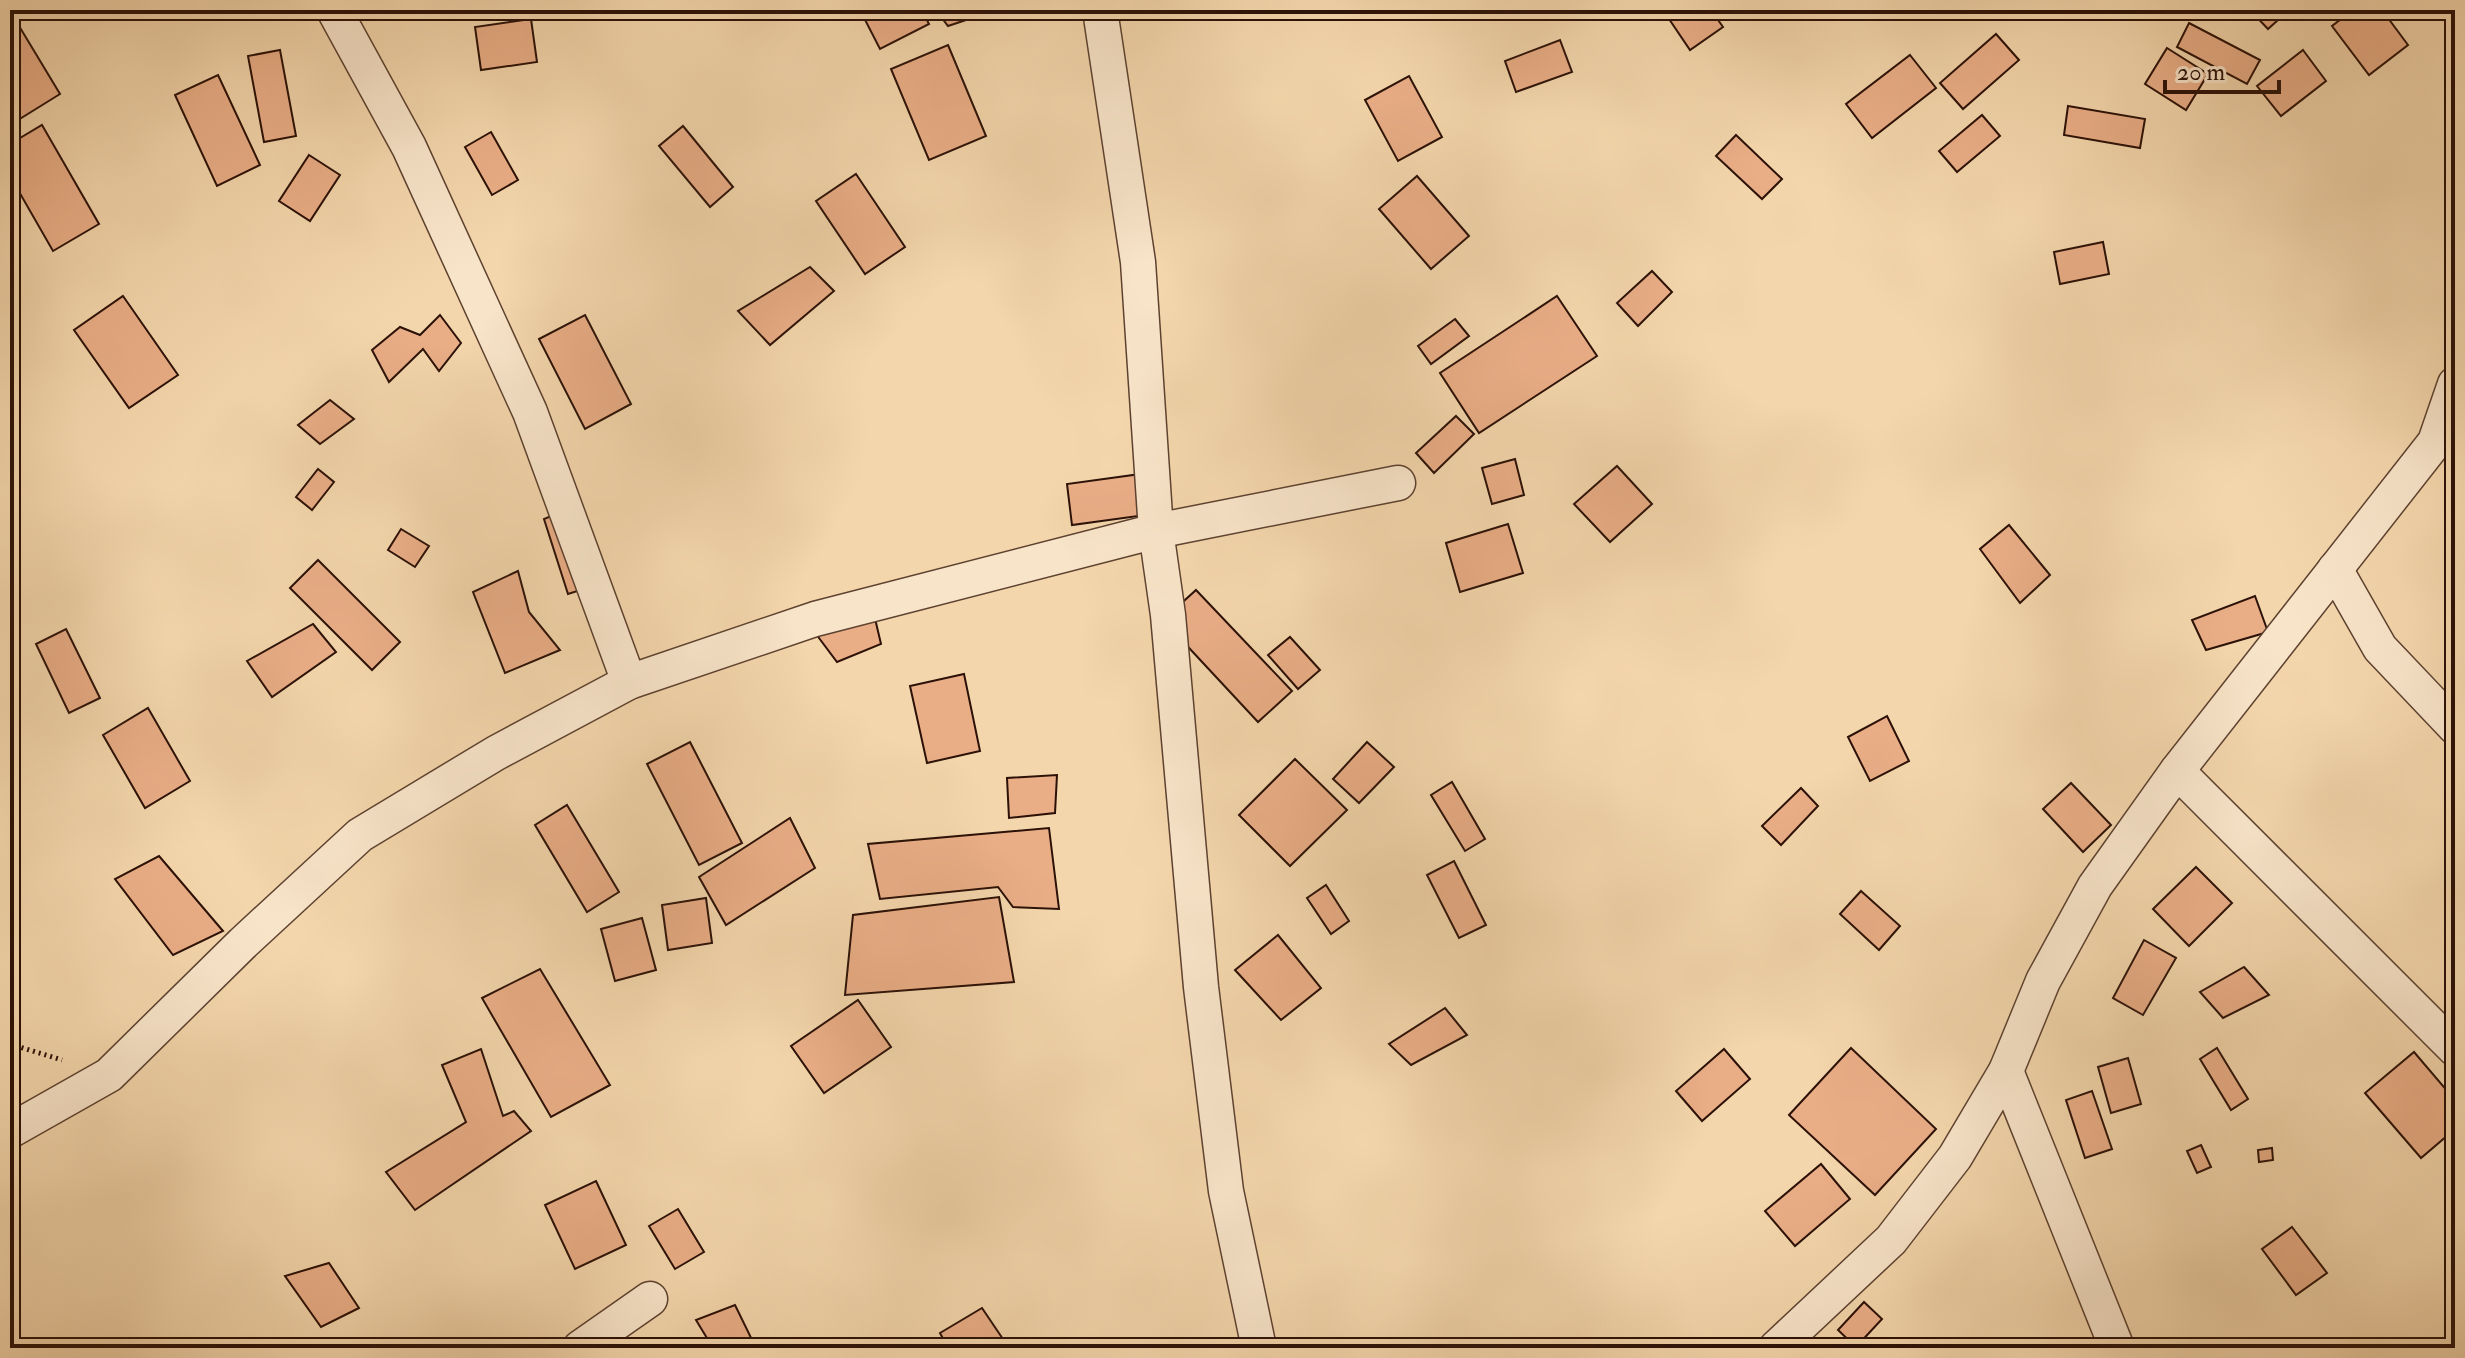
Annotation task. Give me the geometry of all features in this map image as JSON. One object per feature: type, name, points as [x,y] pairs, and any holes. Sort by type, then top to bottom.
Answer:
[{"type":"street","points":[[334,10],[409,147],[530,412],[629,682]]},
{"type":"street","points":[[1100,10],[1138,262],[1156,531],[1168,615],[1201,987],[1226,1191],[1259,1348]]},
{"type":"street","points":[[1776,1348],[1891,1240],[1955,1157],[2006,1071],[2043,981],[2095,886],[2177,771],[2435,442],[2455,384]]},
{"type":"street","points":[[10,1131],[109,1075],[243,943],[360,835],[496,753],[629,682],[815,619],[1156,531],[1398,483]]},
{"type":"street","points":[[2335,569],[2380,648],[2455,727]]},
{"type":"street","points":[[2177,771],[2455,1049]]},
{"type":"street","points":[[2006,1071],[2117,1348]]},
{"type":"street","points":[[580,1348],[650,1299]]},
{"type":"building","points":[[860,10],[922,10],[929,24],[880,49]]},
{"type":"building","points":[[936,10],[996,10],[948,26]]},
{"type":"building","points":[[1663,10],[1711,10],[1723,27],[1690,50]]},
{"type":"building","points":[[2250,10],[2289,10],[2268,29]]},
{"type":"building","points":[[2353,10],[2382,10],[2408,45],[2369,75],[2332,26]]},
{"type":"building","points":[[10,11],[60,94],[10,125]]},
{"type":"building","points":[[531,19],[537,62],[481,70],[475,27]]},
{"type":"building","points":[[2189,23],[2260,60],[2247,84],[2177,47]]},
{"type":"building","points":[[1996,34],[2019,60],[1963,109],[1940,83]]},
{"type":"building","points":[[1560,40],[1572,72],[1516,92],[1505,61]]},
{"type":"building","points":[[948,45],[986,136],[929,160],[891,69]]},
{"type":"building","points":[[2167,48],[2208,74],[2186,110],[2145,84]]},
{"type":"building","points":[[280,50],[296,136],[264,142],[248,56]]},
{"type":"building","points":[[2303,50],[2326,81],[2281,116],[2257,86]]},
{"type":"building","points":[[1910,55],[1936,88],[1872,138],[1846,104]]},
{"type":"building","points":[[218,75],[260,165],[217,186],[175,95]]},
{"type":"building","points":[[1409,76],[1442,137],[1398,161],[1365,100]]},
{"type":"building","points":[[2068,106],[2145,119],[2140,148],[2064,135]]},
{"type":"building","points":[[1982,115],[2000,136],[1957,172],[1939,151]]},
{"type":"building","points":[[42,125],[99,224],[53,251],[10,176],[10,144]]},
{"type":"building","points":[[683,126],[733,187],[710,207],[659,146]]},
{"type":"building","points":[[491,132],[518,180],[492,195],[465,147]]},
{"type":"building","points":[[1736,135],[1782,179],[1762,199],[1716,156]]},
{"type":"building","points":[[309,155],[340,175],[310,221],[279,201]]},
{"type":"building","points":[[856,174],[905,247],[865,274],[816,201]]},
{"type":"building","points":[[1417,176],[1469,236],[1431,269],[1379,209]]},
{"type":"building","points":[[2103,242],[2109,274],[2060,284],[2054,252]]},
{"type":"building","points":[[810,267],[834,291],[770,345],[738,311]]},
{"type":"building","points":[[1652,271],[1672,292],[1638,326],[1617,303]]},
{"type":"building","points":[[123,296],[178,375],[129,408],[74,330]]},
{"type":"building","points":[[1557,296],[1597,356],[1479,433],[1440,373]]},
{"type":"building","points":[[440,315],[461,343],[439,371],[423,349],[389,382],[372,350],[400,327],[420,335]]},
{"type":"building","points":[[585,315],[631,404],[585,429],[539,339]]},
{"type":"building","points":[[1455,319],[1469,336],[1431,364],[1418,346]]},
{"type":"building","points":[[330,400],[354,419],[320,444],[298,425]]},
{"type":"building","points":[[1456,416],[1474,434],[1434,473],[1416,453]]},
{"type":"building","points":[[1515,459],[1524,495],[1492,504],[1482,468]]},
{"type":"building","points":[[1617,466],[1652,504],[1610,542],[1574,504]]},
{"type":"building","points":[[318,469],[334,482],[312,510],[296,497]]},
{"type":"building","points":[[1148,473],[1153,514],[1072,525],[1067,484]]},
{"type":"building","points":[[577,505],[609,581],[568,594],[544,519]]},
{"type":"building","points":[[1508,524],[1523,573],[1460,592],[1446,543]]},
{"type":"building","points":[[2009,525],[2050,575],[2020,603],[1980,549]]},
{"type":"building","points":[[401,529],[429,546],[415,567],[388,550]]},
{"type":"building","points":[[318,560],[400,642],[372,670],[290,588]]},
{"type":"building","points":[[518,571],[529,612],[560,650],[505,673],[473,592]]},
{"type":"building","points":[[1196,590],[1292,691],[1258,722],[1163,620]]},
{"type":"building","points":[[2255,596],[2268,632],[2206,650],[2192,620]]},
{"type":"building","points":[[873,610],[881,644],[837,662],[816,634]]},
{"type":"building","points":[[313,624],[336,652],[272,697],[247,661]]},
{"type":"building","points":[[66,629],[100,698],[69,713],[36,644]]},
{"type":"building","points":[[1290,637],[1320,670],[1298,689],[1268,655]]},
{"type":"building","points":[[964,674],[980,751],[927,763],[910,686]]},
{"type":"building","points":[[148,708],[190,781],[145,808],[103,735]]},
{"type":"building","points":[[1887,716],[1909,761],[1870,781],[1848,737]]},
{"type":"building","points":[[690,742],[742,843],[699,865],[647,764]]},
{"type":"building","points":[[1367,742],[1394,767],[1359,803],[1333,779]]},
{"type":"building","points":[[1295,759],[1347,810],[1290,866],[1239,815]]},
{"type":"building","points":[[1057,775],[1055,813],[1009,818],[1007,778]]},
{"type":"building","points":[[1452,782],[1485,839],[1465,851],[1431,795]]},
{"type":"building","points":[[2071,783],[2111,825],[2083,852],[2043,809]]},
{"type":"building","points":[[1801,788],[1818,806],[1781,845],[1762,826]]},
{"type":"building","points":[[567,805],[619,892],[587,912],[535,825]]},
{"type":"building","points":[[790,818],[815,868],[726,925],[699,877]]},
{"type":"building","points":[[1049,828],[1059,909],[1013,907],[998,887],[880,899],[868,844]]},
{"type":"building","points":[[159,856],[223,931],[173,955],[115,879]]},
{"type":"building","points":[[1454,861],[1486,925],[1459,938],[1427,875]]},
{"type":"building","points":[[2196,867],[2232,903],[2189,946],[2153,909]]},
{"type":"building","points":[[1326,885],[1349,921],[1331,934],[1307,898]]},
{"type":"building","points":[[1861,891],[1900,926],[1879,950],[1840,914]]},
{"type":"building","points":[[999,897],[1014,982],[845,995],[853,915]]},
{"type":"building","points":[[706,898],[712,943],[668,950],[662,905]]},
{"type":"building","points":[[642,918],[656,970],[615,981],[601,929]]},
{"type":"building","points":[[1278,935],[1321,988],[1281,1020],[1235,970]]},
{"type":"building","points":[[2144,940],[2176,958],[2143,1015],[2113,998]]},
{"type":"building","points":[[2244,967],[2269,995],[2223,1018],[2200,992]]},
{"type":"building","points":[[540,969],[610,1085],[551,1117],[482,998]]},
{"type":"building","points":[[858,1000],[891,1047],[824,1093],[791,1046]]},
{"type":"building","points":[[1445,1008],[1467,1035],[1411,1065],[1389,1044]]},
{"type":"building","points":[[1851,1048],[1936,1129],[1875,1195],[1789,1115]]},
{"type":"building","points":[[2217,1048],[2248,1099],[2231,1110],[2200,1059]]},
{"type":"building","points":[[481,1049],[503,1116],[514,1111],[531,1131],[415,1210],[386,1172],[466,1122],[442,1065]]},
{"type":"building","points":[[1724,1049],[1750,1079],[1702,1121],[1676,1091]]},
{"type":"building","points":[[2414,1052],[2455,1100],[2455,1129],[2421,1158],[2365,1093]]},
{"type":"building","points":[[2128,1058],[2141,1104],[2111,1113],[2098,1067]]},
{"type":"building","points":[[2092,1091],[2112,1149],[2085,1158],[2066,1100]]},
{"type":"building","points":[[2201,1145],[2211,1167],[2197,1173],[2187,1151]]},
{"type":"building","points":[[2272,1148],[2273,1160],[2259,1162],[2258,1150]]},
{"type":"building","points":[[1821,1164],[1850,1199],[1795,1246],[1765,1211]]},
{"type":"building","points":[[596,1181],[626,1245],[575,1269],[545,1205]]},
{"type":"building","points":[[678,1209],[704,1252],[675,1269],[649,1226]]},
{"type":"building","points":[[2292,1227],[2327,1273],[2296,1295],[2262,1249]]},
{"type":"building","points":[[329,1263],[359,1308],[321,1327],[285,1276]]},
{"type":"building","points":[[1864,1302],[1882,1319],[1856,1347],[1838,1330]]},
{"type":"building","points":[[735,1305],[756,1348],[713,1348],[696,1320]]},
{"type":"building","points":[[982,1308],[1009,1348],[948,1348],[940,1333]]}]
